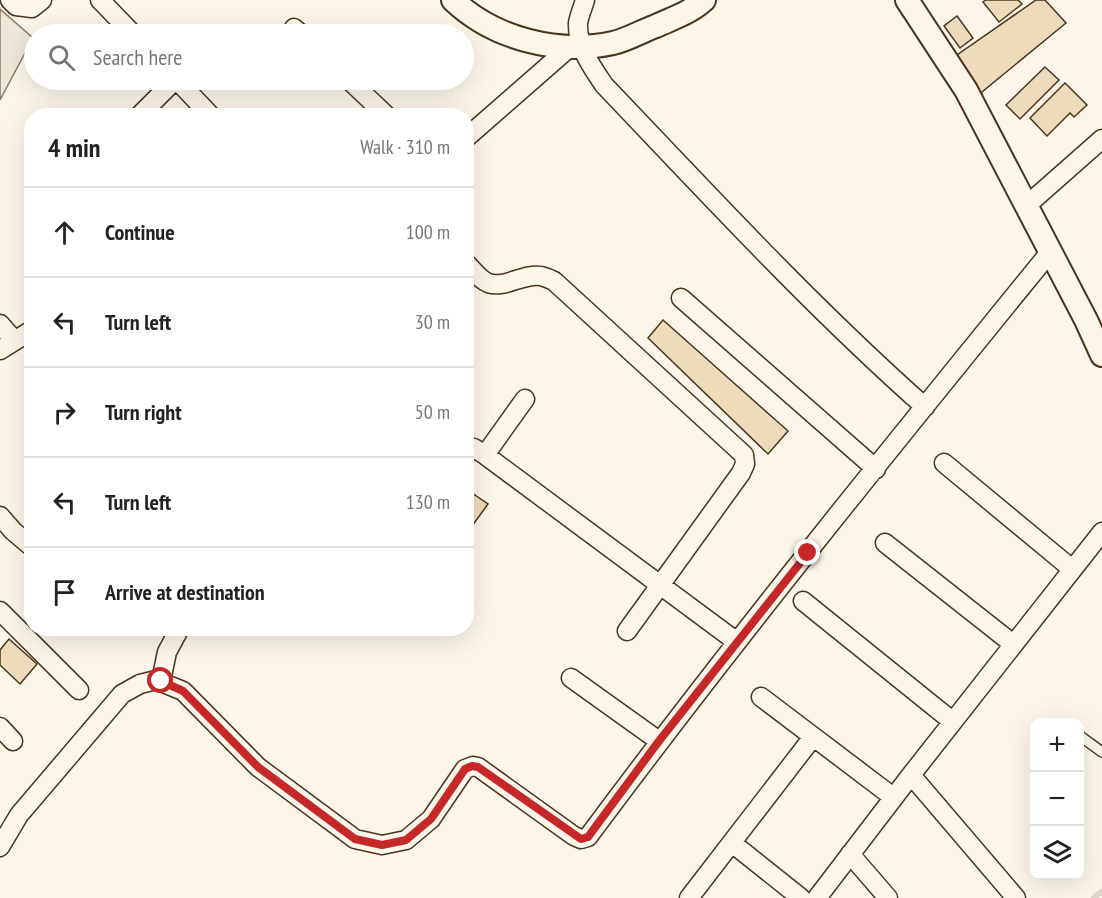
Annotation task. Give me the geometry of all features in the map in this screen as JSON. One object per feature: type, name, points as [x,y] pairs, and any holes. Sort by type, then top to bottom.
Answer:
[{"type":"street","points":[[10,0],[16,6],[32,8],[42,0]]},
{"type":"street","points":[[100,0],[123,24]]},
{"type":"street","points":[[453,0],[495,29],[527,41],[576,46],[614,43],[693,10],[704,0]]},
{"type":"street","points":[[585,0],[578,23],[576,46],[604,85],[743,232],[866,355],[925,407]]},
{"type":"street","points":[[907,0],[966,90],[1102,355]]},
{"type":"street","points":[[474,131],[576,46]]},
{"type":"street","points":[[147,108],[166,90]]},
{"type":"street","points":[[186,90],[204,108]]},
{"type":"street","points":[[360,90],[379,108]]},
{"type":"street","points":[[1026,206],[1102,139]]},
{"type":"street","points":[[0,847],[19,815],[122,694],[140,684],[156,680],[183,691],[258,767],[355,839],[382,845],[406,840],[431,819],[465,769],[472,766],[478,767],[574,836],[581,839],[588,837],[659,741],[737,642],[1050,252]]},
{"type":"street","points":[[474,272],[489,283],[498,285],[534,276],[543,276],[554,281],[744,454],[745,464],[741,473],[627,631]]},
{"type":"street","points":[[681,298],[876,468]]},
{"type":"street","points":[[0,324],[7,345],[24,335]]},
{"type":"street","points":[[485,455],[525,399]]},
{"type":"street","points":[[474,448],[737,642]]},
{"type":"street","points":[[944,463],[1072,568]]},
{"type":"street","points":[[0,516],[24,540]]},
{"type":"street","points":[[817,898],[952,721],[1102,532]]},
{"type":"street","points":[[885,543],[1013,644]]},
{"type":"street","points":[[803,601],[952,721]]},
{"type":"street","points":[[0,610],[24,634]]},
{"type":"street","points":[[26,636],[79,690]]},
{"type":"street","points":[[161,681],[167,652],[176,636]]},
{"type":"street","points":[[571,678],[659,741]]},
{"type":"street","points":[[761,698],[893,797]]},
{"type":"street","points":[[0,727],[13,741]]},
{"type":"street","points":[[689,898],[813,737]]},
{"type":"street","points":[[910,775],[1016,898]]},
{"type":"street","points":[[732,843],[801,898]]},
{"type":"street","points":[[850,854],[888,898]]},
{"type":"lane","points":[[1084,739],[1102,752]]},
{"type":"shaded area","points":[[0,9],[24,30],[24,55],[0,100]]},
{"type":"building","points":[[986,0],[1018,0],[1022,4],[999,22],[983,2]]},
{"type":"building","points":[[1036,0],[1045,0],[1066,23],[977,96],[957,55]]},
{"type":"building","points":[[957,16],[973,38],[960,48],[944,26]]},
{"type":"building","points":[[1045,67],[1059,80],[1020,119],[1006,105]]},
{"type":"building","points":[[1065,83],[1087,105],[1074,117],[1070,113],[1047,136],[1030,118]]},
{"type":"building","points":[[663,320],[788,431],[768,454],[648,338]]},
{"type":"building","points":[[474,494],[488,504],[474,523]]},
{"type":"building","points":[[9,639],[37,664],[20,684],[0,665],[0,650]]},
{"type":"waterway","points":[[1094,898],[1102,891]]},
{"type":"route","points":[[161,681],[183,691],[258,767],[355,839],[382,845],[406,840],[431,819],[465,769],[472,766],[478,767],[581,839],[588,837],[659,741],[808,553]]}]
